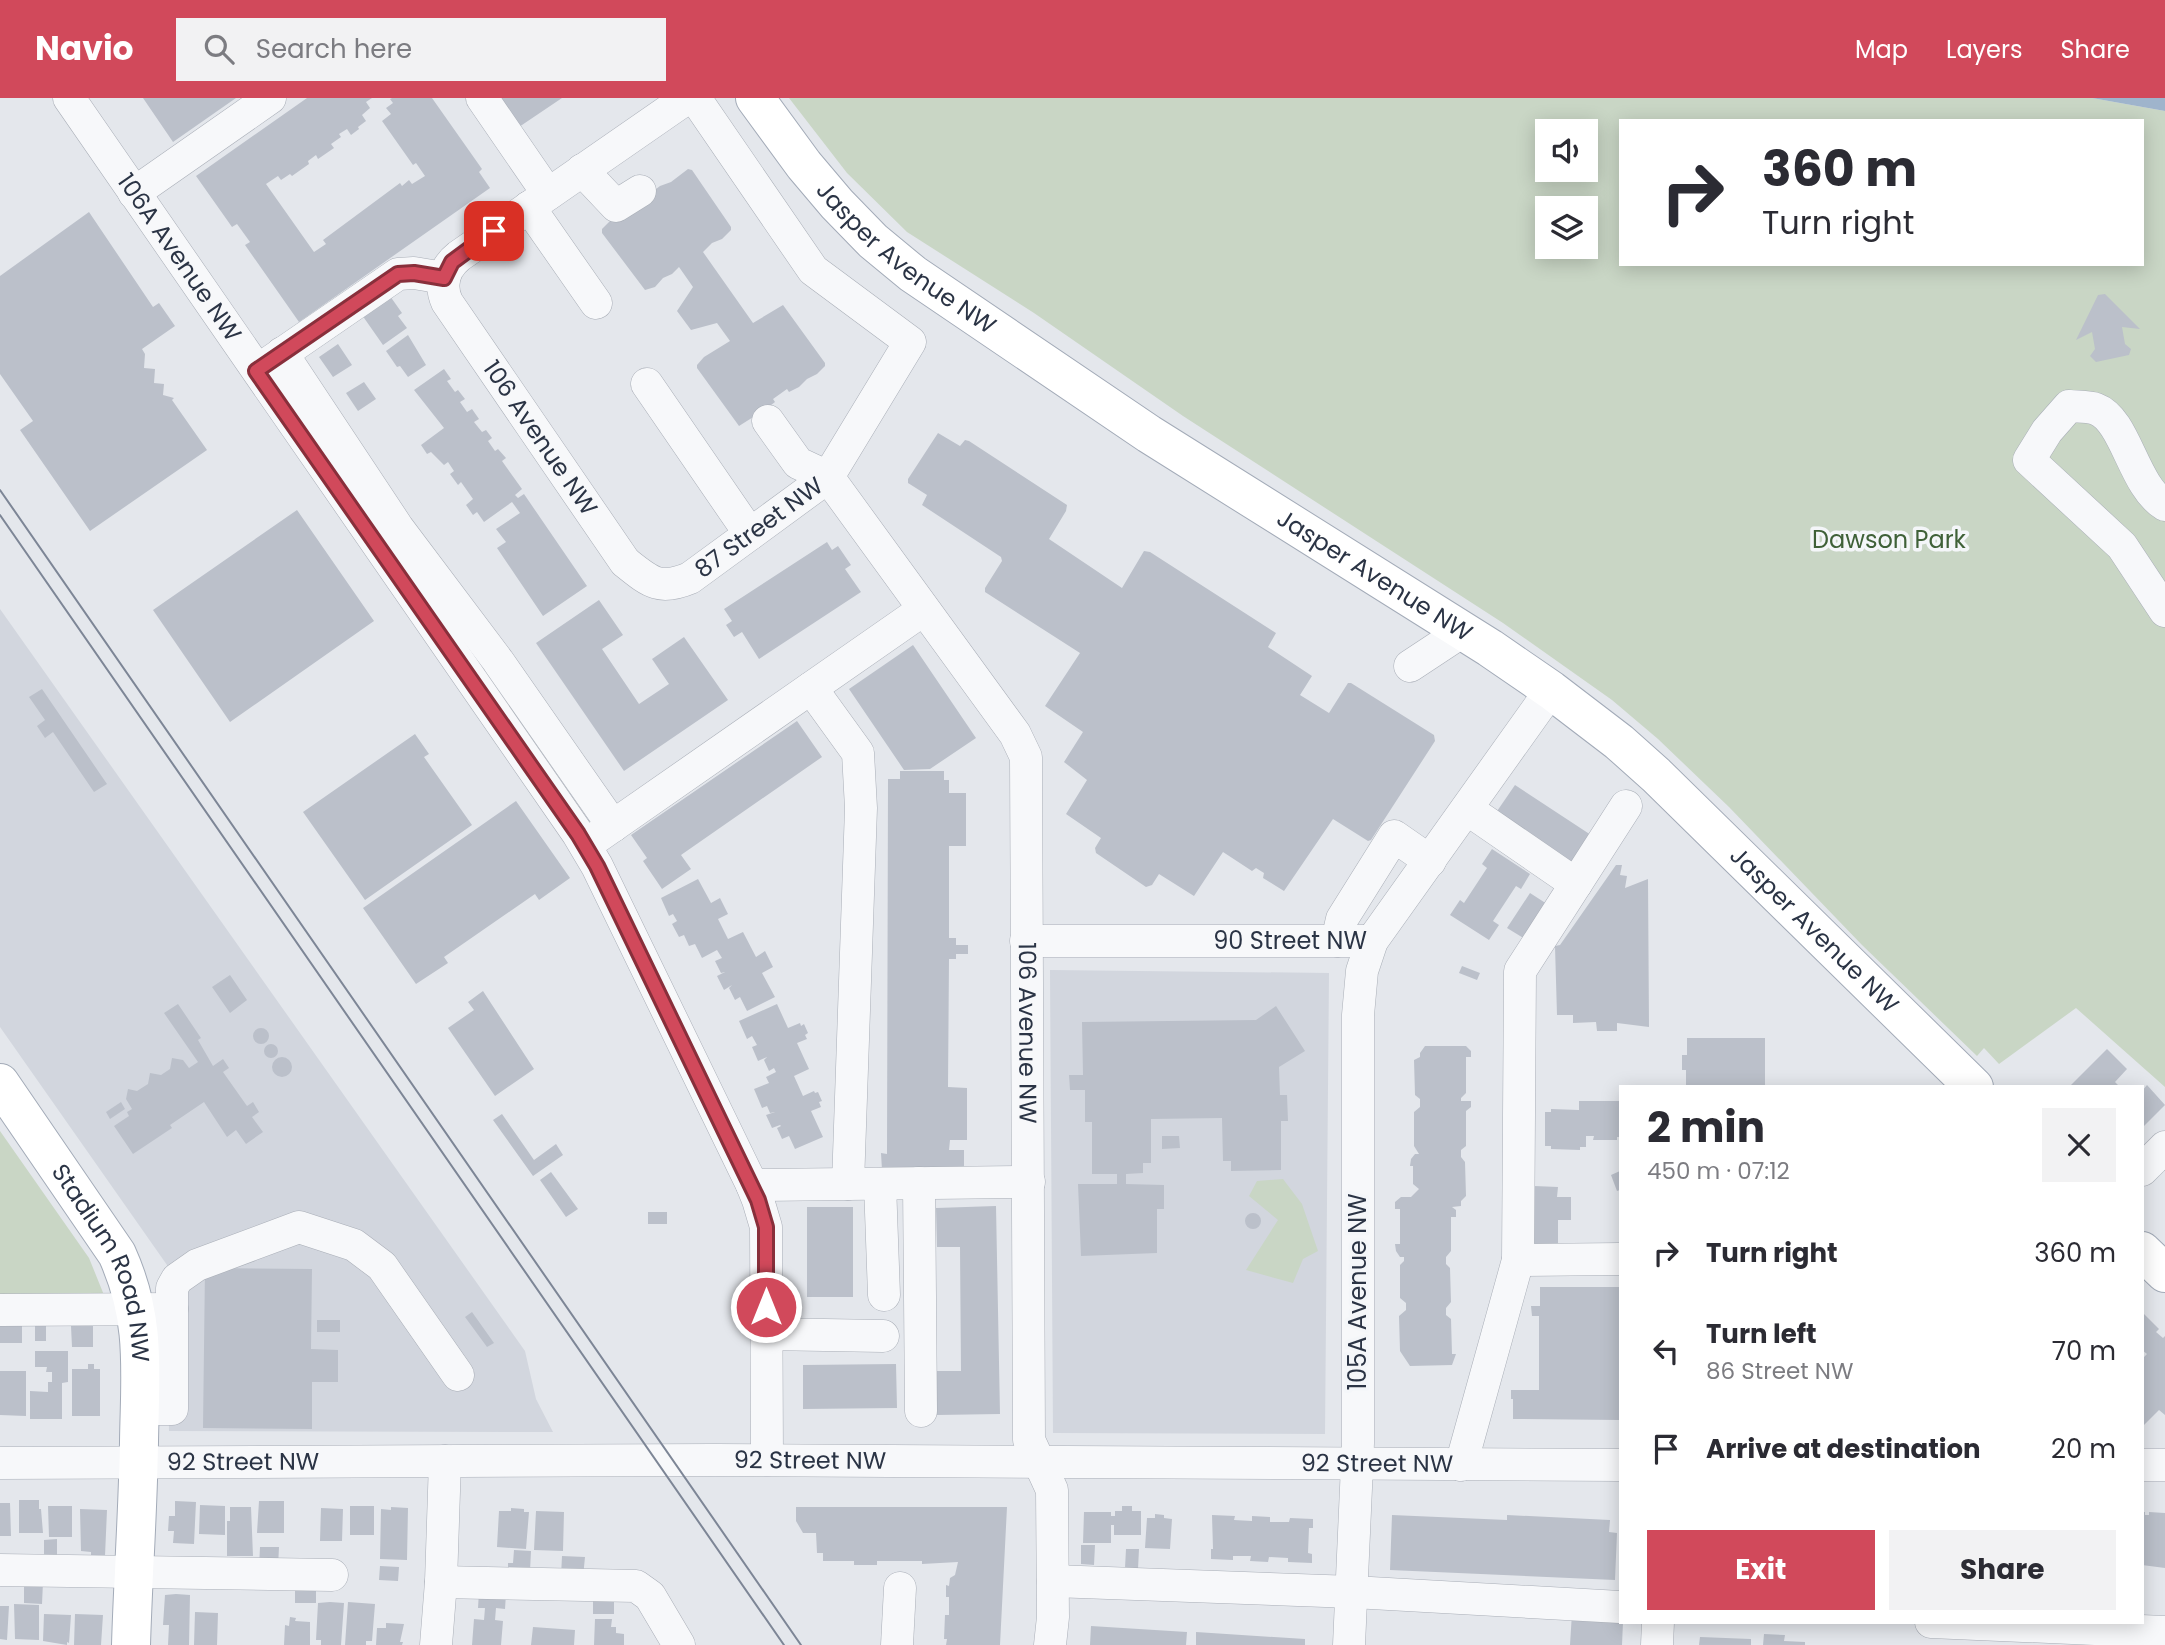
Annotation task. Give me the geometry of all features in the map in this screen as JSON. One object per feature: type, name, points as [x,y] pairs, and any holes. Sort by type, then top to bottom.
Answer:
[{"type":"main road","name":"Jasper Avenue NW","points":[[755,98],[804,165],[837,204],[873,241],[913,274],[1149,434],[1463,631],[1551,690],[1619,742],[1656,775],[1965,1078]]},
{"type":"main road","name":"Stadium Road NW","points":[[0,1083],[117,1254],[129,1282],[154,1310],[141,1347],[131,1645]]},
{"type":"main road","points":[[2144,1253],[2165,1273]]},
{"type":"street","name":"106A Avenue NW","points":[[69,98],[585,845],[606,883],[752,1185],[763,1214],[766,1227],[767,1460]]},
{"type":"street","points":[[134,192],[270,98]]},
{"type":"street","points":[[482,98],[596,303]]},
{"type":"street","points":[[256,371],[398,274],[414,273],[444,278],[452,262],[459,256],[687,98]]},
{"type":"street","name":"87 Street NW","points":[[658,585],[675,584],[690,578],[828,477],[910,342],[813,271],[695,98]]},
{"type":"street","points":[[582,170],[616,206],[640,191]]},
{"type":"street","name":"106 Avenue NW","points":[[444,278],[442,291],[447,302],[625,562],[658,585]]},
{"type":"street","points":[[282,353],[398,528],[498,661],[612,826]]},
{"type":"street","points":[[647,384],[750,534]]},
{"type":"street","points":[[2165,505],[2146,484],[2111,418],[2096,409],[2069,406],[2047,431],[2029,460],[2122,546],[2165,611]]},
{"type":"street","points":[[768,421],[798,463],[828,477]]},
{"type":"street","name":"106 Avenue NW","points":[[828,477],[1015,734],[1026,757],[1029,1440],[1052,1490],[1053,1581],[1050,1645]]},
{"type":"street","points":[[585,845],[923,610]]},
{"type":"street","points":[[1410,666],[1463,631]]},
{"type":"street","points":[[811,688],[858,753],[861,808],[848,1184]]},
{"type":"street","name":"90 Street NW","points":[[1026,940],[1372,941],[1551,690]]},
{"type":"street","points":[[1461,1465],[1518,1260],[1520,971],[1626,806]]},
{"type":"street","points":[[1466,809],[1576,884]]},
{"type":"street","points":[[1337,941],[1342,919],[1394,836],[1430,860]]},
{"type":"street","name":"105A Avenue NW","points":[[1349,1645],[1357,1464],[1358,1015],[1362,971],[1372,941]]},
{"type":"street","points":[[2144,1168],[2165,1147]]},
{"type":"street","points":[[752,1185],[1029,1182]]},
{"type":"street","points":[[919,1183],[921,1411]]},
{"type":"street","points":[[880,1184],[884,1295]]},
{"type":"street","points":[[0,1310],[154,1310],[177,1279],[197,1265],[299,1227],[355,1245],[382,1266],[458,1375]]},
{"type":"street","points":[[1518,1260],[1619,1259]]},
{"type":"street","points":[[766,1334],[883,1336]]},
{"type":"street","name":"92 Street NW","points":[[0,1463],[767,1460],[1619,1465]]},
{"type":"street","points":[[436,1645],[445,1461]]},
{"type":"street","points":[[2144,1465],[2165,1465]]},
{"type":"street","points":[[0,1570],[332,1575]]},
{"type":"street","points":[[1053,1581],[1353,1592],[1619,1607]]},
{"type":"street","points":[[441,1582],[636,1586],[650,1596],[679,1645]]},
{"type":"street","points":[[897,1645],[900,1588]]},
{"type":"street","points":[[1657,1645],[1658,1624]]},
{"type":"street","points":[[1940,1624],[1965,1630],[2165,1632]]},
{"type":"shaded area","points":[[0,609],[525,1351],[536,1399],[553,1432],[169,1431],[167,1265],[0,1027]]},
{"type":"shaded area","points":[[1050,970],[1329,973],[1325,1434],[1053,1433]]},
{"type":"green space","name":"Dawson Park","points":[[789,98],[2092,98],[2165,111],[2165,1087],[2076,1008],[1999,1064],[1984,1048],[1977,1056],[1862,945],[1729,807],[1658,739],[1612,700],[1503,623],[1183,416],[1034,313],[907,232],[847,173]]},
{"type":"green space","points":[[0,1131],[89,1258],[106,1300],[0,1301]]},
{"type":"green space","points":[[1283,1179],[1302,1204],[1318,1251],[1303,1259],[1293,1283],[1246,1270],[1278,1220],[1249,1196],[1257,1181]]},
{"type":"water","points":[[2092,98],[2165,98],[2165,111]]},
{"type":"building","points":[[143,98],[236,98],[173,142]]},
{"type":"building","points":[[307,98],[372,98],[366,102],[370,108],[362,115],[366,121],[359,129],[351,135],[347,129],[339,134],[341,137],[331,144],[334,148],[318,159],[316,155],[308,161],[309,164],[292,176],[290,174],[281,180],[278,176],[266,184],[314,252],[326,244],[323,240],[400,183],[402,186],[409,180],[412,184],[425,176],[416,163],[413,165],[382,121],[391,114],[386,108],[393,103],[390,99],[392,98],[432,98],[482,169],[479,172],[490,188],[299,322],[245,245],[250,242],[237,224],[232,227],[196,176]]},
{"type":"building","points":[[498,98],[562,98],[519,127]]},
{"type":"building","points":[[688,169],[692,170],[731,227],[722,239],[712,243],[703,252],[753,323],[783,305],[825,363],[817,374],[789,392],[787,389],[773,399],[775,402],[766,409],[739,426],[697,368],[704,357],[730,341],[717,323],[691,330],[677,311],[693,287],[679,267],[655,287],[645,290],[602,233],[602,229],[610,221]]},
{"type":"building","points":[[89,212],[153,307],[159,303],[175,326],[142,349],[145,354],[144,368],[155,369],[154,383],[164,384],[163,395],[174,398],[172,400],[207,450],[90,531],[20,430],[33,421],[0,374],[0,276]]},
{"type":"building","points":[[2105,294],[2140,329],[2122,327],[2125,344],[2131,349],[2129,355],[2096,362],[2090,356],[2095,349],[2092,332],[2076,340],[2098,295]]},
{"type":"building","points":[[390,296],[402,313],[398,316],[407,328],[383,345],[362,315]]},
{"type":"building","points":[[408,335],[426,365],[408,377],[386,351]]},
{"type":"building","points":[[338,344],[352,365],[333,377],[319,357]]},
{"type":"building","points":[[444,369],[451,379],[447,381],[455,392],[458,390],[465,399],[460,402],[467,412],[472,409],[479,419],[474,422],[482,432],[486,430],[492,438],[488,441],[495,451],[498,449],[506,458],[502,461],[522,489],[515,495],[518,498],[524,494],[587,586],[543,616],[497,548],[506,542],[496,529],[520,513],[512,502],[484,522],[477,512],[473,515],[466,505],[473,499],[461,482],[458,485],[450,474],[454,471],[448,462],[444,465],[431,452],[427,454],[421,445],[444,428],[414,390]]},
{"type":"building","points":[[364,382],[376,399],[358,411],[346,393]]},
{"type":"building","points":[[938,433],[960,446],[965,440],[969,441],[1067,505],[1049,539],[1122,588],[1144,551],[1150,552],[1276,633],[1268,647],[1312,676],[1300,695],[1329,713],[1348,683],[1351,683],[1434,735],[1435,741],[1371,840],[1368,841],[1333,819],[1284,891],[1263,878],[1264,873],[1256,868],[1252,871],[1223,852],[1194,896],[1159,874],[1152,885],[1146,887],[1096,853],[1095,848],[1101,838],[1066,814],[1087,780],[1064,762],[1083,732],[1045,706],[1080,653],[985,592],[1002,561],[1001,557],[922,505],[927,495],[908,483],[908,479]]},
{"type":"building","points":[[297,510],[374,621],[230,722],[153,610]]},
{"type":"building","points":[[827,542],[832,550],[838,546],[851,565],[845,569],[861,592],[759,659],[742,632],[734,637],[726,625],[732,621],[724,609]]},
{"type":"building","points":[[599,600],[623,635],[602,649],[639,704],[669,684],[652,659],[684,637],[728,700],[624,771],[536,643]]},
{"type":"building","points":[[913,645],[976,738],[930,769],[904,770],[849,689]]},
{"type":"building","points":[[42,689],[107,784],[94,792],[53,732],[45,738],[37,726],[45,720],[29,697]]},
{"type":"building","points":[[797,721],[822,757],[681,855],[691,869],[662,889],[643,861],[647,858],[631,835]]},
{"type":"building","points":[[415,734],[429,754],[424,757],[472,825],[365,900],[303,812]]},
{"type":"building","points":[[900,771],[944,771],[944,780],[949,780],[949,793],[966,793],[966,846],[949,846],[949,938],[956,938],[956,945],[968,945],[968,954],[956,954],[956,959],[949,959],[948,1087],[967,1088],[967,1140],[950,1140],[949,1150],[964,1150],[964,1170],[882,1170],[881,1153],[887,1154],[888,779],[900,779]]},
{"type":"building","points":[[1515,785],[1591,835],[1569,868],[1493,817]]},
{"type":"building","points":[[516,801],[570,878],[539,900],[535,894],[444,957],[448,963],[416,984],[363,908]]},
{"type":"building","points":[[1492,849],[1530,874],[1521,889],[1516,886],[1493,921],[1499,925],[1489,940],[1450,915],[1460,900],[1464,903],[1487,868],[1482,864]]},
{"type":"building","points":[[1616,865],[1622,865],[1620,875],[1627,876],[1625,888],[1648,879],[1649,1027],[1617,1023],[1617,1031],[1597,1031],[1596,1022],[1573,1023],[1573,1015],[1557,1015],[1555,946],[1560,945]]},
{"type":"building","points":[[698,879],[711,903],[720,898],[728,914],[718,919],[728,939],[743,932],[756,957],[765,951],[773,967],[762,973],[775,997],[747,1011],[740,997],[735,1000],[729,988],[732,985],[724,990],[717,976],[725,972],[721,973],[715,961],[722,958],[717,950],[702,958],[695,944],[689,946],[684,935],[679,937],[672,924],[677,921],[673,914],[669,916],[661,898]]},
{"type":"building","points":[[1530,893],[1547,904],[1525,939],[1507,928]]},
{"type":"building","points":[[1462,966],[1480,973],[1477,980],[1459,973]]},
{"type":"building","points":[[230,975],[247,1000],[230,1013],[212,987]]},
{"type":"building","points":[[483,991],[534,1069],[495,1096],[448,1028],[474,1010],[468,1002]]},
{"type":"building","points":[[178,1004],[201,1038],[198,1040],[213,1066],[223,1059],[229,1068],[223,1072],[247,1106],[253,1102],[259,1112],[252,1117],[263,1132],[246,1144],[236,1130],[227,1137],[204,1102],[133,1154],[114,1126],[129,1116],[127,1112],[132,1109],[126,1099],[128,1089],[137,1091],[148,1084],[150,1073],[161,1075],[170,1069],[172,1058],[183,1060],[189,1068],[198,1062],[164,1013]]},
{"type":"building","points":[[777,1004],[788,1028],[804,1024],[808,1033],[805,1035],[807,1039],[797,1043],[809,1069],[794,1076],[803,1096],[818,1092],[822,1101],[819,1102],[821,1107],[811,1111],[823,1137],[795,1149],[789,1136],[782,1139],[777,1128],[780,1125],[772,1128],[766,1115],[775,1112],[770,1113],[767,1106],[762,1108],[754,1089],[769,1083],[766,1077],[776,1072],[774,1068],[769,1071],[764,1060],[767,1057],[758,1061],[752,1047],[757,1045],[752,1036],[747,1039],[739,1021]]},
{"type":"building","points":[[1276,1006],[1305,1051],[1279,1067],[1280,1095],[1287,1095],[1288,1121],[1281,1121],[1281,1170],[1231,1171],[1231,1161],[1223,1161],[1222,1118],[1151,1119],[1151,1163],[1143,1163],[1143,1173],[1126,1174],[1126,1184],[1164,1185],[1164,1209],[1157,1209],[1157,1253],[1081,1256],[1078,1184],[1117,1184],[1117,1174],[1092,1174],[1092,1122],[1085,1122],[1085,1090],[1070,1090],[1069,1075],[1083,1075],[1082,1022],[1256,1020]]},
{"type":"building","points":[[258,1028],[264,1028],[269,1036],[267,1042],[258,1044],[253,1039],[253,1033]]},
{"type":"building","points":[[1687,1038],[1765,1038],[1765,1085],[1686,1085],[1682,1055],[1687,1055]]},
{"type":"building","points":[[268,1044],[274,1044],[278,1051],[274,1058],[268,1058],[264,1054],[264,1048]]},
{"type":"building","points":[[1425,1046],[1466,1046],[1471,1051],[1471,1057],[1466,1057],[1466,1093],[1461,1101],[1471,1101],[1471,1107],[1466,1111],[1466,1146],[1461,1150],[1461,1157],[1465,1162],[1466,1196],[1461,1201],[1461,1206],[1452,1207],[1456,1210],[1456,1217],[1451,1217],[1451,1251],[1446,1257],[1446,1264],[1450,1268],[1451,1302],[1446,1308],[1446,1315],[1451,1319],[1452,1354],[1456,1354],[1452,1365],[1410,1366],[1400,1351],[1399,1316],[1406,1310],[1406,1303],[1400,1298],[1400,1265],[1404,1257],[1400,1257],[1396,1251],[1395,1244],[1400,1244],[1400,1209],[1395,1209],[1395,1202],[1401,1197],[1411,1197],[1419,1189],[1413,1184],[1413,1166],[1410,1166],[1411,1159],[1415,1154],[1419,1154],[1414,1146],[1414,1112],[1420,1107],[1420,1099],[1415,1095],[1414,1060],[1420,1057]]},
{"type":"building","points":[[2107,1049],[2127,1069],[2115,1082],[2118,1085],[2071,1085]]},
{"type":"building","points":[[282,1057],[289,1060],[292,1067],[289,1074],[282,1077],[275,1074],[272,1067],[275,1060]]},
{"type":"building","points":[[2147,1085],[2165,1105],[2144,1126],[2144,1089]]},
{"type":"building","points":[[1579,1101],[1619,1101],[1617,1140],[1593,1140],[1594,1136],[1586,1136],[1586,1147],[1580,1147],[1580,1150],[1551,1149],[1551,1146],[1545,1146],[1545,1112],[1551,1112],[1551,1109],[1579,1110]]},
{"type":"building","points":[[121,1102],[125,1109],[110,1119],[106,1112]]},
{"type":"building","points":[[502,1114],[534,1160],[556,1144],[563,1155],[533,1176],[493,1120]]},
{"type":"building","points":[[1162,1136],[1179,1136],[1180,1148],[1162,1149]]},
{"type":"building","points":[[1619,1171],[1619,1190],[1617,1191],[1611,1175]]},
{"type":"building","points":[[551,1172],[578,1209],[566,1217],[540,1180]]},
{"type":"building","points":[[1534,1186],[1558,1187],[1557,1197],[1571,1197],[1571,1220],[1558,1220],[1558,1247],[1533,1247]]},
{"type":"building","points":[[996,1206],[1000,1414],[937,1415],[936,1371],[961,1371],[960,1247],[937,1247],[936,1208]]},
{"type":"building","points":[[807,1207],[853,1207],[853,1297],[807,1297]]},
{"type":"building","points":[[648,1212],[667,1212],[667,1224],[648,1224]]},
{"type":"building","points":[[1253,1213],[1259,1215],[1259,1227],[1253,1229],[1247,1227],[1245,1221],[1247,1215]]},
{"type":"building","points":[[205,1268],[312,1269],[311,1349],[338,1350],[338,1382],[312,1382],[312,1429],[203,1428]]},
{"type":"building","points":[[1540,1287],[1619,1287],[1619,1420],[1513,1419],[1511,1390],[1539,1390],[1539,1316],[1532,1316],[1531,1306],[1540,1306]]},
{"type":"building","points":[[472,1312],[494,1343],[487,1347],[465,1317]]},
{"type":"building","points":[[2144,1314],[2159,1329],[2156,1332],[2163,1338],[2165,1336],[2165,1415],[2159,1410],[2144,1425],[2144,1357],[2147,1354],[2144,1352]]},
{"type":"building","points":[[317,1320],[340,1320],[340,1332],[317,1332]]},
{"type":"building","points":[[35,1323],[46,1323],[46,1341],[35,1341]]},
{"type":"building","points":[[0,1324],[22,1324],[22,1343],[0,1343]]},
{"type":"building","points":[[71,1326],[93,1326],[93,1347],[72,1347]]},
{"type":"building","points":[[35,1351],[68,1351],[68,1382],[62,1383],[62,1419],[30,1419],[30,1391],[48,1392],[48,1382],[52,1382],[52,1372],[46,1372],[47,1367],[35,1367]]},
{"type":"building","points":[[88,1364],[94,1364],[94,1369],[100,1369],[100,1416],[72,1416],[72,1369],[88,1369]]},
{"type":"building","points":[[896,1364],[897,1408],[803,1409],[803,1365]]},
{"type":"building","points":[[0,1371],[26,1371],[26,1416],[0,1415]]},
{"type":"building","points":[[19,1500],[39,1500],[43,1533],[19,1533]]},
{"type":"building","points":[[175,1501],[196,1502],[194,1544],[173,1543],[174,1531],[168,1531],[169,1516],[175,1516]]},
{"type":"building","points":[[259,1501],[284,1501],[284,1533],[257,1533]]},
{"type":"building","points":[[0,1503],[10,1503],[11,1536],[0,1536]]},
{"type":"building","points":[[200,1505],[225,1506],[225,1535],[199,1534]]},
{"type":"building","points":[[48,1506],[72,1506],[72,1537],[49,1537]]},
{"type":"building","points":[[350,1506],[374,1506],[374,1535],[350,1535]]},
{"type":"building","points":[[1122,1506],[1132,1506],[1132,1511],[1141,1511],[1141,1535],[1114,1535],[1114,1525],[1111,1525],[1111,1543],[1083,1543],[1084,1512],[1111,1512],[1111,1516],[1115,1516],[1115,1511],[1122,1511]]},
{"type":"building","points":[[230,1507],[251,1507],[253,1556],[227,1556],[227,1521],[230,1521]]},
{"type":"building","points":[[391,1507],[408,1508],[407,1560],[380,1559],[381,1509],[391,1510]]},
{"type":"building","points":[[796,1507],[1007,1507],[1000,1645],[946,1645],[945,1615],[949,1615],[949,1597],[946,1597],[946,1585],[949,1586],[950,1578],[955,1575],[958,1562],[922,1564],[922,1561],[877,1561],[877,1565],[854,1565],[854,1561],[823,1561],[823,1553],[817,1553],[816,1533],[803,1533],[796,1521]]},
{"type":"building","points":[[321,1508],[343,1509],[342,1541],[320,1541]]},
{"type":"building","points":[[511,1508],[529,1512],[526,1549],[497,1547],[499,1511],[511,1511]]},
{"type":"building","points":[[80,1509],[107,1510],[105,1556],[91,1556],[91,1552],[81,1551]]},
{"type":"building","points":[[536,1511],[564,1512],[563,1551],[534,1550]]},
{"type":"building","points":[[2144,1512],[2145,1515],[2149,1515],[2149,1512],[2165,1513],[2165,1568],[2144,1565]]},
{"type":"building","points":[[1155,1514],[1172,1519],[1170,1549],[1145,1548],[1147,1518],[1155,1518]]},
{"type":"building","points":[[1212,1515],[1235,1516],[1234,1520],[1252,1521],[1252,1516],[1270,1517],[1270,1522],[1289,1522],[1290,1518],[1313,1519],[1313,1528],[1309,1528],[1308,1553],[1312,1554],[1312,1563],[1288,1562],[1288,1558],[1269,1557],[1268,1562],[1250,1561],[1251,1556],[1233,1556],[1233,1560],[1211,1559]]},
{"type":"building","points":[[1392,1515],[1507,1520],[1507,1515],[1610,1520],[1609,1532],[1617,1533],[1615,1580],[1390,1570]]},
{"type":"building","points":[[57,1539],[57,1557],[44,1557],[44,1540]]},
{"type":"building","points":[[1081,1545],[1095,1545],[1094,1565],[1081,1564]]},
{"type":"building","points":[[260,1547],[279,1547],[278,1567],[259,1567]]},
{"type":"building","points":[[1126,1549],[1139,1549],[1138,1569],[1125,1568]]},
{"type":"building","points":[[514,1550],[531,1551],[530,1571],[508,1570],[508,1563],[513,1563]]},
{"type":"building","points":[[562,1556],[585,1557],[583,1577],[561,1576]]},
{"type":"building","points":[[380,1566],[399,1567],[398,1581],[379,1580]]},
{"type":"building","points":[[295,1581],[316,1582],[316,1603],[295,1603]]},
{"type":"building","points":[[24,1582],[43,1582],[42,1604],[24,1603]]},
{"type":"building","points":[[479,1592],[506,1594],[505,1609],[496,1608],[495,1620],[503,1621],[501,1645],[472,1645],[474,1619],[484,1620],[485,1608],[478,1608]]},
{"type":"building","points":[[165,1595],[190,1595],[189,1645],[168,1645],[169,1625],[163,1625]]},
{"type":"building","points":[[593,1599],[614,1599],[614,1614],[593,1614]]},
{"type":"building","points":[[348,1602],[375,1604],[372,1641],[366,1641],[366,1645],[345,1645]]},
{"type":"building","points":[[318,1603],[344,1603],[341,1645],[321,1645],[321,1640],[316,1640]]},
{"type":"building","points":[[14,1604],[39,1605],[39,1640],[15,1639]]},
{"type":"building","points":[[0,1606],[9,1606],[7,1640],[0,1639]]},
{"type":"building","points":[[195,1612],[218,1613],[217,1645],[194,1645]]},
{"type":"building","points":[[1572,1613],[1623,1624],[1622,1645],[1570,1645]]},
{"type":"building","points":[[44,1614],[71,1615],[67,1645],[43,1641]]},
{"type":"building","points":[[75,1614],[103,1615],[101,1645],[74,1645]]},
{"type":"building","points":[[290,1617],[296,1618],[295,1621],[310,1622],[310,1645],[284,1645],[285,1625],[289,1626]]},
{"type":"building","points":[[595,1619],[612,1619],[611,1627],[616,1627],[616,1633],[624,1634],[624,1645],[594,1645]]},
{"type":"building","points":[[386,1623],[404,1624],[400,1642],[403,1642],[402,1645],[376,1645],[377,1628],[386,1628]]},
{"type":"building","points":[[1091,1626],[1187,1632],[1186,1645],[1090,1645]]},
{"type":"building","points":[[533,1627],[575,1630],[574,1645],[531,1645]]},
{"type":"building","points":[[1196,1632],[1305,1639],[1305,1645],[1196,1645]]},
{"type":"building","points":[[1764,1634],[1785,1635],[1784,1641],[1805,1642],[1805,1645],[1763,1645]]},
{"type":"building","points":[[1700,1637],[1751,1639],[1751,1645],[1699,1645]]},
{"type":"tram line","points":[[0,490],[801,1645]]},
{"type":"tram line","points":[[0,515],[784,1645]]},
{"type":"route","points":[[494,231],[452,262],[444,278],[405,272],[398,274],[256,371],[578,834],[597,866],[758,1200],[766,1227],[766,1307]]}]
